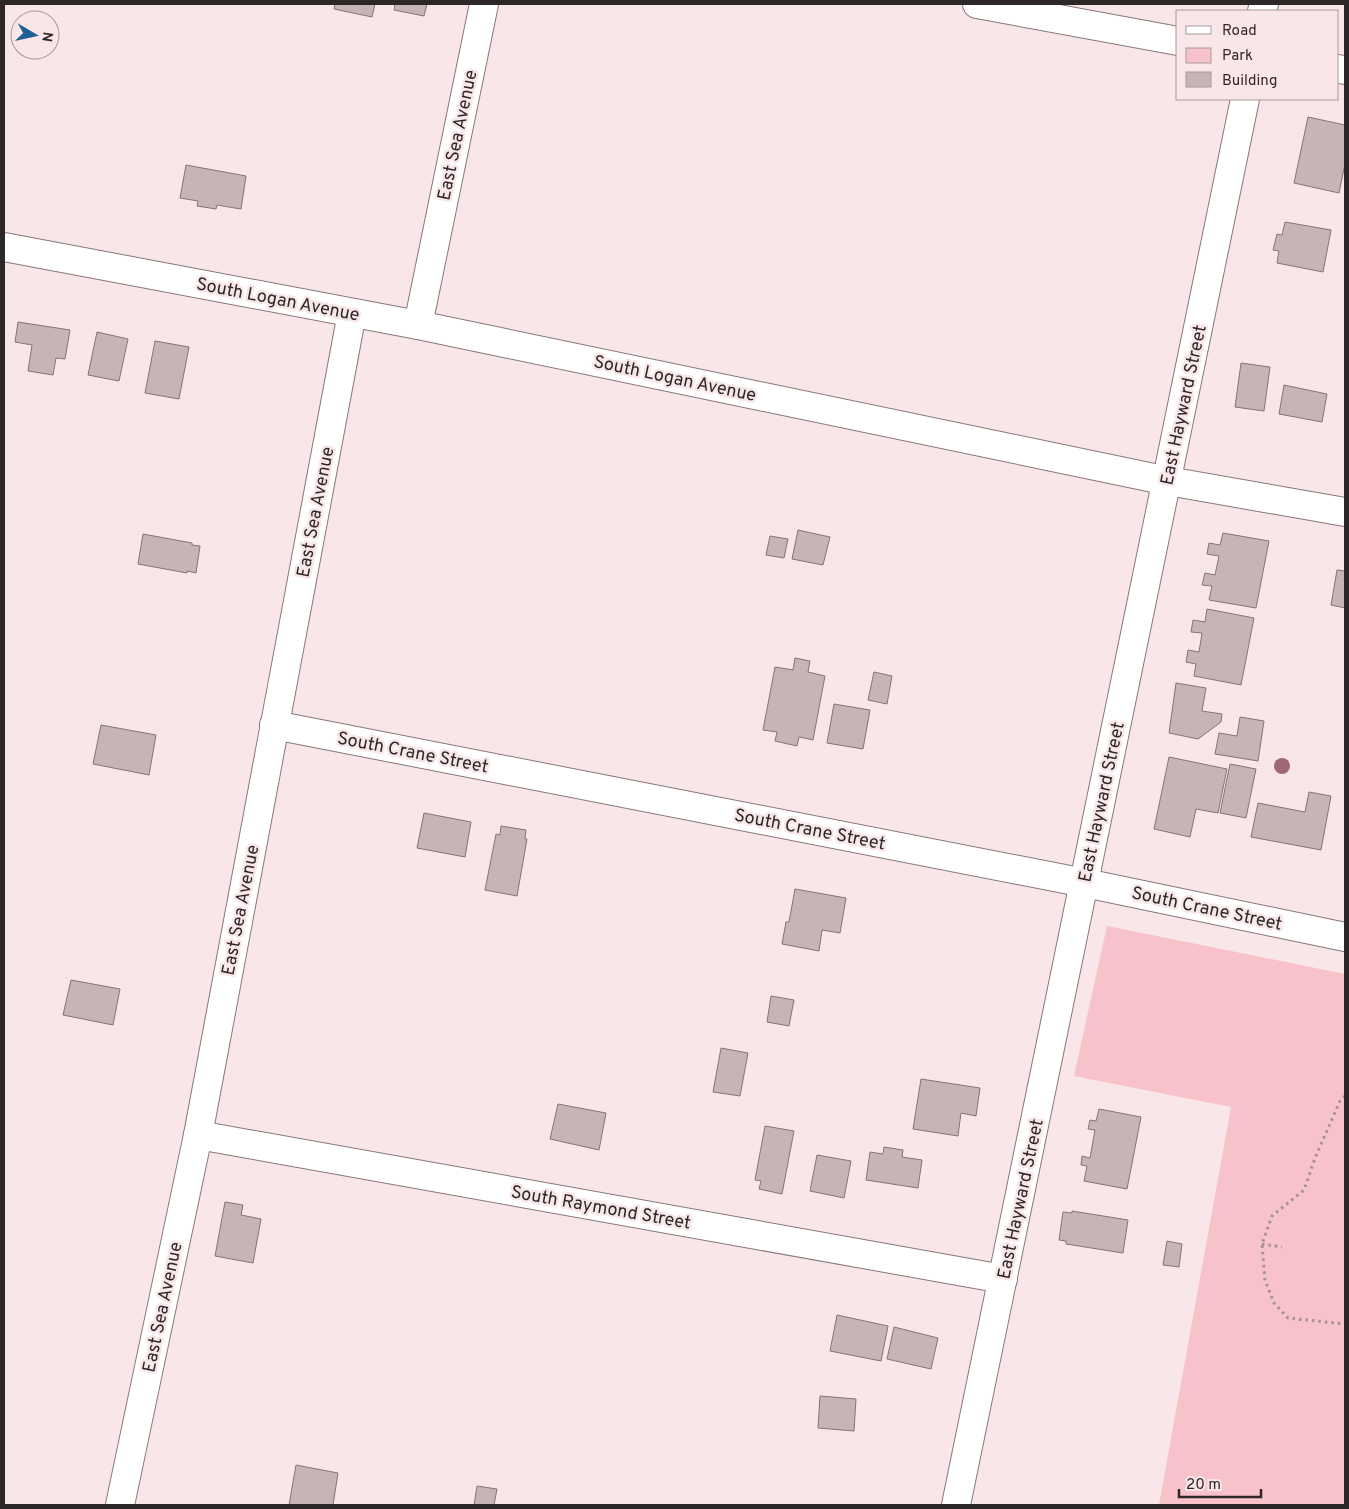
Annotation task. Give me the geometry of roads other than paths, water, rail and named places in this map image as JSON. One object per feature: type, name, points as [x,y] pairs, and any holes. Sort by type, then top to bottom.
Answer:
[{"type":"street","name":"East Sea Avenue","points":[[418,325],[484,4]]},
{"type":"street","points":[[978,4],[1176,40]]},
{"type":"street","name":"East Hayward Street","points":[[956,1505],[1245,100]]},
{"type":"street","name":"South Logan Avenue","points":[[4,247],[418,325],[1168,481],[1345,512]]},
{"type":"street","name":"East Sea Avenue","points":[[120,1505],[198,1135],[352,313]]},
{"type":"street","name":"South Crane Street","points":[[274,725],[1085,882],[1345,937]]},
{"type":"street","name":"South Raymond Street","points":[[198,1135],[1003,1279]]}]
